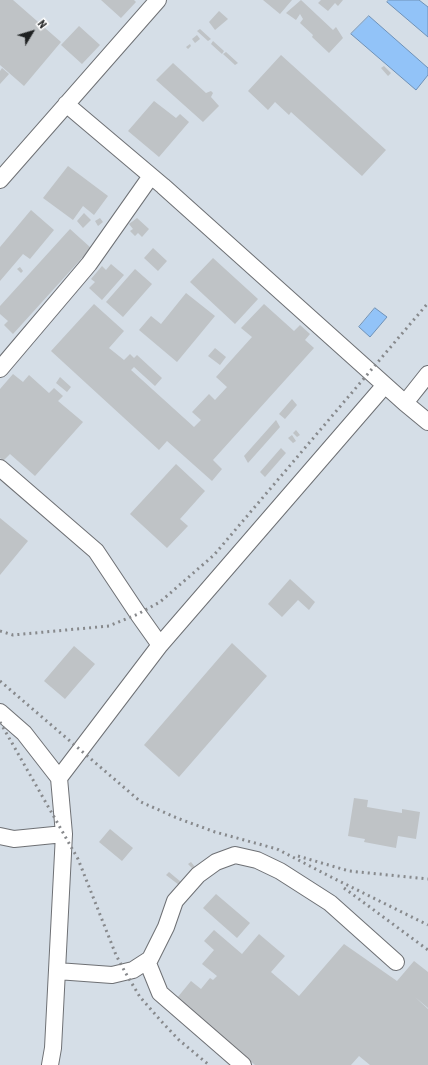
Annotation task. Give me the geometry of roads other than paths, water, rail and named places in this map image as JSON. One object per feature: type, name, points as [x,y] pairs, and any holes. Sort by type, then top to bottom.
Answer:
[{"type":"lane","points":[[0,180],[158,0]]},
{"type":"lane","points":[[66,104],[151,176],[428,422]]},
{"type":"lane","points":[[0,369],[89,264],[151,176]]},
{"type":"lane","points":[[405,403],[428,374]]},
{"type":"lane","points":[[59,778],[160,645],[386,385]]},
{"type":"lane","points":[[0,468],[96,551],[160,645]]},
{"type":"lane","points":[[0,712],[24,733],[59,778],[64,834],[53,1048],[50,1065]]},
{"type":"lane","points":[[0,836],[14,840],[64,834]]},
{"type":"lane","points":[[57,971],[112,975],[133,970],[147,961],[150,959],[166,927],[175,901],[198,875],[216,862],[235,855],[257,860],[280,871],[330,903],[396,962]]},
{"type":"lane","points":[[147,961],[160,993],[243,1065]]},
{"type":"water","points":[[389,0],[419,0],[428,7],[428,37],[387,2]]},
{"type":"water","points":[[369,16],[428,68],[428,75],[416,90],[351,34]]},
{"type":"water","points":[[375,308],[387,317],[370,337],[359,327]]},
{"type":"railway","points":[[0,631],[13,635],[109,626],[138,614],[160,602],[214,555],[428,303]]},
{"type":"railway","points":[[0,681],[141,802],[177,818],[215,832],[277,849],[428,925]]},
{"type":"railway","points":[[0,722],[78,859],[116,955],[140,997],[179,1040],[209,1065]]},
{"type":"railway","points":[[298,856],[349,871],[428,879]]},
{"type":"railway","points":[[344,888],[428,950]]}]
